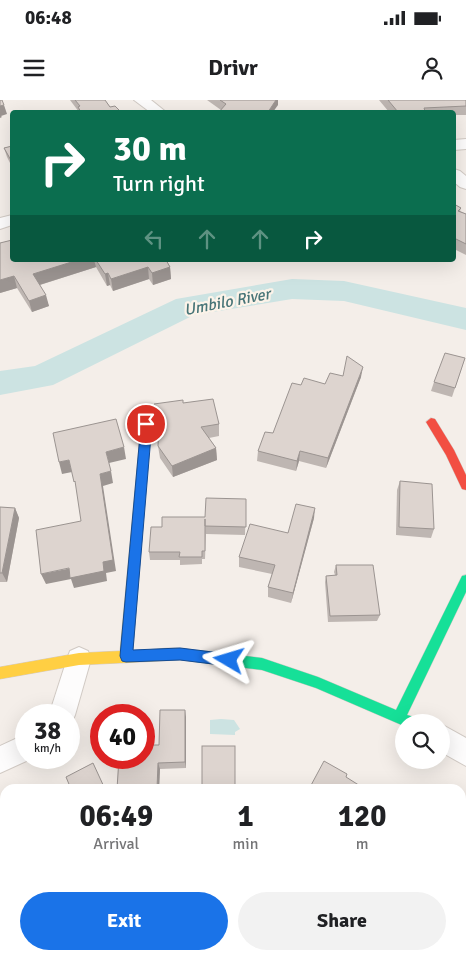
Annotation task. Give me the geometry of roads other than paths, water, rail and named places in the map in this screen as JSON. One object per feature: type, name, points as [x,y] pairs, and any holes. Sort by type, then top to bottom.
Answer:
[{"type":"street","points":[[142,100],[156,110]]},
{"type":"street","points":[[456,176],[466,184]]},
{"type":"street","points":[[431,422],[450,453],[466,486]]},
{"type":"street","points":[[126,656],[146,424]]},
{"type":"street","points":[[407,714],[466,580]]},
{"type":"street","points":[[0,673],[79,659],[180,654],[262,664],[318,683],[395,716]]},
{"type":"street","points":[[65,704],[79,659]]},
{"type":"street","points":[[450,742],[466,752]]},
{"type":"street","points":[[0,760],[15,752]]},
{"type":"water","points":[[210,720],[234,720],[240,729],[235,732],[235,735],[210,734]]},
{"type":"waterway","name":"Umbilo River","points":[[0,383],[41,377],[187,306],[292,289],[344,291],[466,319]]}]
